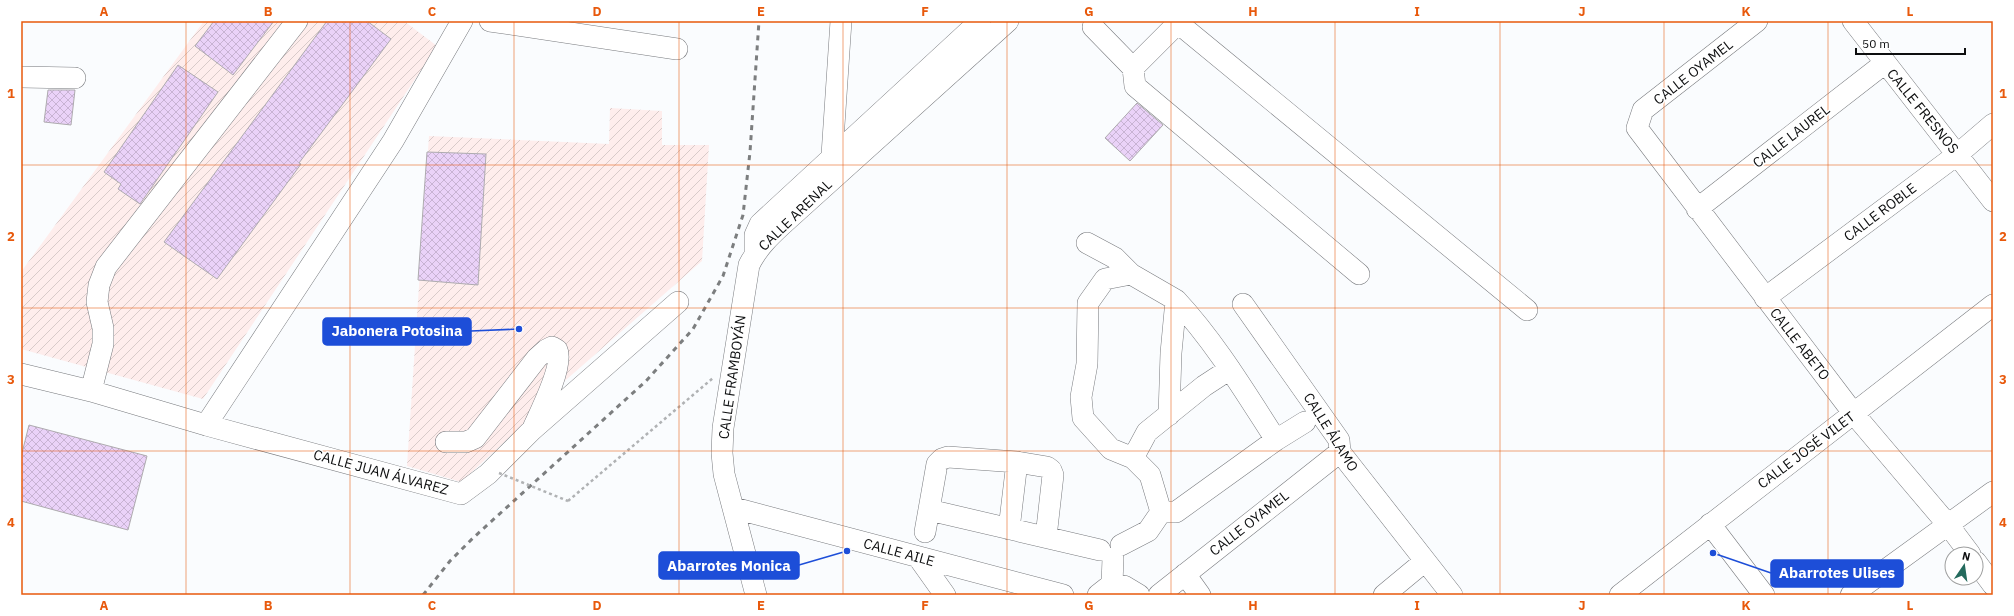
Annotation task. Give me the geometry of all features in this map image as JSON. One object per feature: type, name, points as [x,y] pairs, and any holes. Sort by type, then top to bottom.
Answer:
[{"type":"street","points":[[91,391],[103,344],[103,328],[97,302],[99,285],[106,267],[297,21]]},
{"type":"street","points":[[206,425],[393,141],[462,21]]},
{"type":"street","points":[[490,21],[677,49]]},
{"type":"street","points":[[832,155],[841,21]]},
{"type":"street","name":"CALLE ARENAL","points":[[755,253],[755,235],[760,224],[832,155],[980,21]]},
{"type":"street","name":"CALLE ARENAL","points":[[755,253],[784,222],[1008,21]]},
{"type":"street","name":"CALLE OYAMEL","points":[[1637,128],[1643,110],[1757,21]]},
{"type":"street","name":"CALLE FRESNOS","points":[[1854,21],[1993,201]]},
{"type":"street","points":[[1133,68],[1178,22],[1527,310]]},
{"type":"street","points":[[1094,23],[1133,68],[1135,86],[1359,274]]},
{"type":"street","name":"CALLE LAUREL","points":[[1697,209],[1885,63]]},
{"type":"street","points":[[21,77],[76,78]]},
{"type":"street","name":"CALLE ROBLE","points":[[1766,298],[1958,154],[1993,124]]},
{"type":"street","name":"CALLE ABETO","points":[[1637,128],[1854,414],[1949,526],[1964,546]]},
{"type":"street","points":[[1087,242],[1115,258],[1131,274],[1176,300],[1194,319],[1230,369],[1276,440]]},
{"type":"street","name":"CALLE FRAMBOYÁN","points":[[755,253],[749,265],[746,280],[723,428],[722,453],[724,474],[756,595]]},
{"type":"street","points":[[929,510],[1111,551],[1148,532],[1161,512],[1150,475],[1133,458],[1111,449],[1083,418],[1081,397],[1087,364],[1088,303],[1105,279],[1131,274]]},
{"type":"street","points":[[1169,414],[1171,353],[1176,300]]},
{"type":"street","name":"CALLE JUAN ÁLVAREZ","points":[[21,374],[91,391],[206,425],[461,494],[488,474],[532,430],[678,302]]},
{"type":"street","name":"CALLE ÁLAMO","points":[[1243,304],[1339,440],[1340,452],[1452,595]]},
{"type":"street","name":"CALLE JOSÉ VILET","points":[[1620,595],[1993,305]]},
{"type":"street","points":[[446,442],[466,442],[475,438],[486,426],[537,358],[552,347],[558,350],[558,361],[553,381],[532,430]]},
{"type":"street","points":[[1133,458],[1147,432],[1204,386],[1230,369]]},
{"type":"street","points":[[1161,512],[1176,512],[1276,440],[1306,422]]},
{"type":"street","name":"CALLE OYAMEL","points":[[1159,595],[1340,452]]},
{"type":"street","points":[[925,532],[937,464],[942,459],[948,457],[1017,462],[1046,467],[1051,470],[1053,475],[1046,537]]},
{"type":"street","points":[[1009,529],[1017,462]]},
{"type":"street","points":[[1851,595],[1949,526],[1993,492]]},
{"type":"street","name":"CALLE AILE","points":[[734,508],[1063,595]]},
{"type":"street","points":[[1710,524],[1764,595]]},
{"type":"street","points":[[1111,551],[1105,589],[1124,586],[1139,595]]},
{"type":"street","points":[[918,557],[942,594]]},
{"type":"street","points":[[1384,595],[1425,561]]},
{"type":"street","points":[[1984,573],[1993,585]]},
{"type":"street","points":[[1185,574],[1200,595]]},
{"type":"path","points":[[499,473],[568,501],[718,375],[731,376]]},
{"type":"shaded area","points":[[204,21],[404,21],[437,46],[203,399],[21,349],[21,272]]},
{"type":"shaded area","points":[[610,108],[662,111],[662,145],[709,145],[702,261],[559,386],[528,420],[461,482],[407,466],[429,136],[609,144]]},
{"type":"building","points":[[214,21],[274,21],[233,75],[195,46]]},
{"type":"building","points":[[327,21],[367,21],[391,39],[299,163],[301,164],[217,279],[164,242]]},
{"type":"building","points":[[178,65],[218,92],[140,204],[118,189],[121,184],[104,172]]},
{"type":"building","points":[[48,90],[75,90],[71,125],[44,122]]},
{"type":"building","points":[[1137,103],[1163,125],[1130,161],[1105,138]]},
{"type":"building","points":[[427,152],[486,154],[478,285],[418,280]]},
{"type":"building","points":[[29,425],[147,456],[128,530],[21,501],[21,457]]},
{"type":"railway","points":[[423,595],[450,561],[473,538],[646,381],[693,329],[723,276],[743,215],[750,152],[759,21]]},
{"type":"place","name":"Jabonera Potosina","points":[[519,329]]},
{"type":"place","name":"Abarrotes Monica","points":[[847,551]]},
{"type":"place","name":"Abarrotes Ulises","points":[[1713,553]]}]
